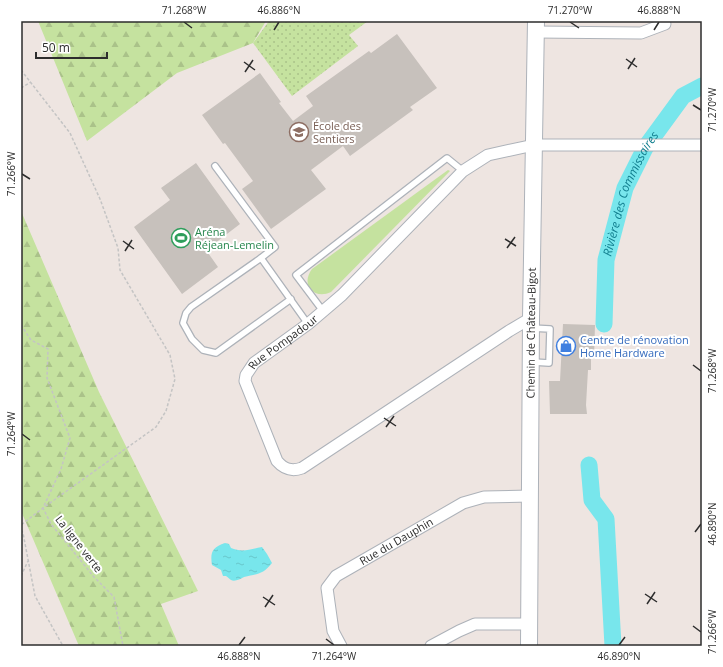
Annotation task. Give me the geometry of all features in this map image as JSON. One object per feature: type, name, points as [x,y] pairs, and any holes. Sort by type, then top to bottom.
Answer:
[{"type":"street","points":[[536,27],[641,33],[665,24]]},
{"type":"street","name":"Chemin de Château-Bigot","points":[[529,646],[531,323],[536,27]]},
{"type":"street","name":"Rue Pompadour","points":[[531,323],[509,331],[302,468],[295,470],[282,467],[277,461],[245,381],[246,375],[254,363],[308,324],[342,295],[463,172],[488,155],[534,145],[702,145]]},
{"type":"street","name":"Rue du Dauphin","points":[[341,646],[333,631],[327,588],[336,576],[463,503],[484,497],[530,496]]},
{"type":"street","points":[[431,646],[458,631],[475,624],[530,624]]},
{"type":"lane","points":[[323,311],[296,275],[446,158],[463,172]]},
{"type":"lane","points":[[215,166],[275,247],[191,307],[186,313],[183,323],[192,339],[203,350],[216,353],[291,299]]},
{"type":"lane","points":[[261,258],[308,324]]},
{"type":"path","points":[[21,70],[70,133],[100,199],[118,248],[120,270],[170,355],[175,379],[166,411],[156,427],[21,525]]},
{"type":"path","points":[[21,88],[31,82]]},
{"type":"path","points":[[21,325],[31,340],[48,349],[47,378],[70,438],[61,469],[43,508]]},
{"type":"path","name":"La ligne verte","points":[[43,508],[51,524],[94,577],[114,597],[123,646]]},
{"type":"path","points":[[21,530],[23,533],[35,596],[63,646]]},
{"type":"path","points":[[21,576],[28,561]]},
{"type":"green space","points":[[38,21],[266,21],[253,43],[177,73],[87,141]]},
{"type":"green space","points":[[269,21],[368,21],[349,35],[358,46],[292,96],[253,43]]},
{"type":"green space","points":[[448,170],[450,171],[331,292],[319,294],[311,290],[308,285],[308,280],[312,269]]},
{"type":"green space","points":[[21,211],[99,392],[198,591],[161,604],[179,646],[79,646],[21,511]]},
{"type":"water","points":[[225,543],[229,544],[231,548],[239,550],[262,547],[272,563],[266,570],[233,581],[226,576],[223,576],[221,570],[212,565],[211,557],[213,551],[217,546]]},
{"type":"building","name":"École des Sentiers","points":[[397,34],[437,88],[410,107],[413,110],[350,156],[343,146],[311,170],[326,189],[271,229],[242,189],[253,181],[202,115],[260,73],[281,102],[279,103],[293,121],[313,106],[306,96],[369,51],[371,53]]},
{"type":"building","name":"Aréna Réjean‑Lemelin","points":[[196,163],[240,224],[206,250],[218,267],[182,294],[134,227],[170,200],[161,188]]},
{"type":"building","points":[[563,324],[595,325],[594,358],[591,358],[591,370],[588,370],[586,405],[587,414],[550,414],[549,381],[560,381]]},
{"type":"waterway","name":"Rivière des Commissaires","points":[[604,324],[606,260],[625,188],[645,148],[683,96],[702,86]]},
{"type":"waterway","name":"Rivière des Commissaires","points":[[589,465],[592,500],[606,519],[613,646]]},
{"type":"place","name":"École des Sentiers","points":[[299,132]]},
{"type":"place","name":"Aréna Réjean‑Lemelin","points":[[181,238]]},
{"type":"place","name":"Centre de rénovation Home Hardware","points":[[566,346]]}]
